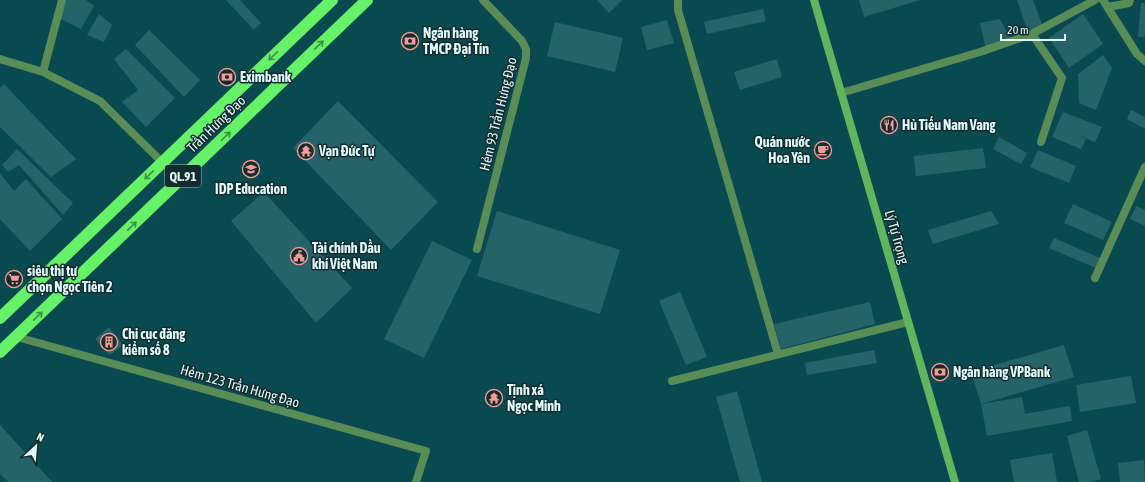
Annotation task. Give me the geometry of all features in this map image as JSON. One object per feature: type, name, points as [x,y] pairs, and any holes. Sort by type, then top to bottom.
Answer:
[{"type":"highway","name":"Trần Hưng Đạo","points":[[0,318],[332,0]]},
{"type":"highway","name":"Trần Hưng Đạo","points":[[0,352],[367,0]]},
{"type":"street","points":[[43,72],[62,0]]},
{"type":"street","name":"Hẻm 93 Trần Hưng Đạo","points":[[477,249],[526,58],[526,49],[522,41],[483,0]]},
{"type":"street","points":[[678,0],[678,10],[778,354]]},
{"type":"street","name":"Lý Tự Trọng","points":[[814,0],[955,482]]},
{"type":"street","points":[[841,93],[980,52],[1032,34],[1095,0]]},
{"type":"street","points":[[1105,4],[1129,3],[1130,0]]},
{"type":"street","points":[[1105,4],[1137,54],[1145,61]]},
{"type":"street","points":[[1032,34],[1062,78],[1041,142]]},
{"type":"street","points":[[0,59],[43,72],[100,101],[162,162]]},
{"type":"street","points":[[1095,278],[1145,167]]},
{"type":"street","points":[[672,381],[908,322]]},
{"type":"street","name":"Hẻm 123 Trần Hưng Đạo","points":[[17,336],[426,451],[416,482]]},
{"type":"building","points":[[65,0],[86,0],[94,6],[81,29],[58,18]]},
{"type":"building","points":[[226,0],[240,0],[261,23],[254,30]]},
{"type":"building","points":[[597,0],[622,0],[609,13]]},
{"type":"building","points":[[859,0],[920,0],[864,17]]},
{"type":"building","points":[[1017,0],[1033,0],[1043,27],[1028,32]]},
{"type":"building","points":[[1141,3],[1145,3],[1145,37],[1138,37]]},
{"type":"building","points":[[763,9],[766,21],[707,34],[704,22]]},
{"type":"building","points":[[99,14],[112,25],[104,42],[87,35]]},
{"type":"building","points":[[1083,14],[1103,44],[1069,68],[1049,38]]},
{"type":"building","points":[[1000,19],[1012,42],[987,54],[980,23]]},
{"type":"building","points":[[667,20],[674,43],[647,50],[641,27]]},
{"type":"building","points":[[555,22],[623,38],[615,72],[547,56]]},
{"type":"building","points":[[149,30],[200,80],[184,97],[135,45]]},
{"type":"building","points":[[126,49],[175,98],[146,127],[122,102],[138,90],[114,59]]},
{"type":"building","points":[[1103,55],[1112,68],[1096,110],[1079,103],[1078,74]]},
{"type":"building","points":[[777,59],[782,77],[740,90],[734,72]]},
{"type":"building","points":[[4,84],[76,159],[51,177],[0,127],[0,88]]},
{"type":"building","points":[[338,101],[438,202],[391,250],[293,148]]},
{"type":"building","points":[[1131,110],[1145,117],[1145,129],[1127,119]]},
{"type":"building","points":[[1063,112],[1102,127],[1095,142],[1080,136],[1086,139],[1081,149],[1052,137]]},
{"type":"building","points":[[999,137],[1027,153],[1021,164],[993,149]]},
{"type":"building","points":[[983,148],[986,168],[916,176],[914,156]]},
{"type":"building","points":[[17,149],[73,203],[63,215],[19,165],[8,172],[2,165]]},
{"type":"building","points":[[1038,150],[1076,166],[1069,183],[1030,167]]},
{"type":"building","points":[[0,173],[14,191],[26,179],[62,219],[30,251],[0,219]]},
{"type":"building","name":"Tài chính Dầu khí Việt Nam","points":[[264,192],[352,288],[316,323],[231,221]]},
{"type":"building","points":[[1073,204],[1112,222],[1103,240],[1064,223]]},
{"type":"building","points":[[1136,206],[1145,210],[1145,226],[1130,219]]},
{"type":"building","points":[[497,211],[620,250],[600,314],[477,276]]},
{"type":"building","points":[[991,211],[999,224],[933,244],[928,230]]},
{"type":"building","points":[[1054,238],[1100,258],[1096,268],[1049,248]]},
{"type":"building","points":[[432,241],[472,260],[424,358],[384,339]]},
{"type":"building","points":[[680,292],[707,357],[686,365],[659,301]]},
{"type":"building","points":[[870,302],[875,324],[781,349],[774,324]]},
{"type":"building","name":"Chi cục đăng kiểm số 8","points":[[109,327],[123,345],[110,355],[95,339]]},
{"type":"building","points":[[1064,345],[1074,377],[981,404],[971,372]]},
{"type":"building","points":[[874,350],[877,363],[807,375],[805,363]]},
{"type":"building","points":[[1131,376],[1136,403],[1080,412],[1076,385]]},
{"type":"building","points":[[737,391],[762,482],[740,482],[716,397]]},
{"type":"building","points":[[1022,397],[1025,414],[1070,406],[1072,421],[987,436],[981,404]]},
{"type":"building","points":[[0,425],[52,482],[8,482],[0,474]]},
{"type":"building","points":[[1087,430],[1101,479],[1091,482],[1079,482],[1067,436]]},
{"type":"building","points":[[1052,453],[1057,482],[1014,482],[1010,460]]},
{"type":"building","points":[[1144,460],[1145,482],[1120,482],[1118,463]]},
{"type":"place","name":"Ngân hàng TMCP Đại Tín","points":[[410,41]]},
{"type":"place","name":"Eximbank","points":[[227,77]]},
{"type":"place","name":"Hủ Tiếu Nam Vang","points":[[889,125]]},
{"type":"place","name":"Quán nước Hoa Yên","points":[[823,150]]},
{"type":"place","name":"Vạn Đức Tự","points":[[306,151]]},
{"type":"place","name":"IDP Education","points":[[251,169]]},
{"type":"place","name":"Tài chính Dầu khí Việt Nam","points":[[299,256]]},
{"type":"place","name":"siêu thị tự chọn Ngọc Tiên 2","points":[[14,279]]},
{"type":"place","name":"Chi cục đăng kiểm số 8","points":[[109,342]]},
{"type":"place","name":"Ngân hàng VPBank","points":[[940,372]]},
{"type":"place","name":"Tịnh xá Ngọc Minh","points":[[494,398]]}]
